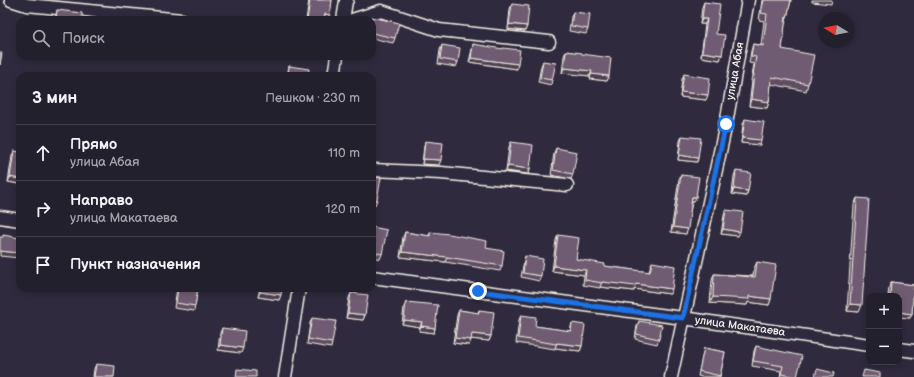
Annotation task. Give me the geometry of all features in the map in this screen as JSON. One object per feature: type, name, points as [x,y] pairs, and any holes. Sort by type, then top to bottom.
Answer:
[{"type":"street","points":[[11,0],[27,5],[141,16]]},
{"type":"street","points":[[344,16],[347,0]]},
{"type":"street","name":"улица Абая","points":[[670,377],[726,124],[748,0]]},
{"type":"street","points":[[365,16],[381,11],[439,30],[549,42]]},
{"type":"street","points":[[335,72],[336,60]]},
{"type":"street","points":[[376,170],[440,172],[567,185]]},
{"type":"street","points":[[0,217],[16,219]]},
{"type":"street","name":"улица Макатаева","points":[[376,278],[683,318],[866,345]]},
{"type":"street","points":[[285,377],[298,292]]},
{"type":"street","points":[[902,349],[914,351]]},
{"type":"building","points":[[310,0],[332,0],[330,15],[325,14],[325,16],[308,16]]},
{"type":"building","points":[[764,0],[791,0],[787,18],[786,17],[782,49],[814,55],[808,84],[772,77],[769,102],[751,99],[756,57],[751,56],[753,44],[763,46],[767,14],[761,13]]},
{"type":"building","points":[[704,2],[720,4],[716,34],[725,35],[722,55],[702,52],[707,19],[702,19]]},
{"type":"building","points":[[512,4],[529,6],[527,26],[509,24]]},
{"type":"building","points":[[57,10],[82,13],[82,16],[56,16]]},
{"type":"building","points":[[573,12],[590,14],[588,29],[571,26]]},
{"type":"building","points":[[376,18],[399,23],[395,38],[376,34]]},
{"type":"building","points":[[473,44],[520,50],[518,64],[471,58]]},
{"type":"building","points":[[442,45],[460,48],[458,62],[440,59]]},
{"type":"building","points":[[566,51],[611,58],[609,76],[591,74],[592,71],[564,68]]},
{"type":"building","points":[[0,53],[2,53],[0,65]]},
{"type":"building","points":[[543,61],[556,63],[552,80],[540,78]]},
{"type":"building","points":[[289,66],[309,69],[309,72],[288,72]]},
{"type":"building","points":[[684,74],[710,78],[708,95],[681,92]]},
{"type":"building","points":[[745,119],[764,122],[761,140],[742,138]]},
{"type":"building","points":[[682,136],[701,138],[698,158],[679,155]]},
{"type":"building","points":[[425,141],[443,143],[441,160],[423,159]]},
{"type":"building","points":[[511,142],[533,145],[530,169],[508,166]]},
{"type":"building","points":[[556,148],[577,152],[573,174],[553,170]]},
{"type":"building","points":[[14,151],[16,151],[16,178],[10,177]]},
{"type":"building","points":[[736,171],[751,173],[748,191],[734,189]]},
{"type":"building","points":[[681,175],[699,177],[696,197],[692,197],[688,229],[673,227]]},
{"type":"building","points":[[376,177],[381,178],[376,200]]},
{"type":"building","points":[[857,198],[869,199],[862,305],[850,304]]},
{"type":"building","points":[[726,210],[743,212],[740,232],[723,229]]},
{"type":"building","points":[[376,228],[387,230],[382,254],[376,253]]},
{"type":"building","points":[[405,232],[430,236],[430,232],[449,234],[487,241],[486,248],[504,251],[502,266],[447,257],[402,252]]},
{"type":"building","points":[[3,235],[16,237],[16,253],[0,251],[0,237],[3,237]]},
{"type":"building","points":[[558,235],[579,238],[576,259],[605,264],[604,266],[650,272],[652,262],[675,266],[672,289],[636,284],[635,286],[585,280],[586,270],[554,266]]},
{"type":"building","points":[[525,256],[543,259],[541,276],[523,273]]},
{"type":"building","points":[[757,262],[776,265],[771,299],[749,296],[749,299],[713,297],[714,274],[755,277]]},
{"type":"building","points":[[891,282],[914,285],[912,314],[902,312],[902,293],[890,293]]},
{"type":"building","points":[[177,292],[197,292],[195,306],[176,303]]},
{"type":"building","points":[[260,292],[281,292],[281,295]]},
{"type":"building","points":[[351,293],[368,295],[365,315],[348,313]]},
{"type":"building","points":[[406,302],[438,305],[435,328],[421,326],[422,322],[404,320]]},
{"type":"building","points":[[459,310],[479,313],[479,310],[494,312],[491,336],[472,334],[471,340],[455,338]]},
{"type":"building","points":[[521,315],[536,317],[535,326],[571,331],[572,323],[585,325],[582,346],[556,344],[518,338]]},
{"type":"building","points":[[312,318],[336,321],[332,343],[308,339]]},
{"type":"building","points":[[639,321],[662,325],[659,339],[636,334]]},
{"type":"building","points":[[222,328],[245,331],[243,348],[220,345]]},
{"type":"building","points":[[756,346],[802,356],[797,377],[781,374],[783,366],[753,361]]},
{"type":"building","points":[[704,348],[725,352],[720,376],[699,371]]},
{"type":"building","points":[[96,364],[115,366],[114,377],[94,377]]},
{"type":"building","points":[[237,369],[256,371],[256,377],[236,377]]},
{"type":"building","points":[[817,369],[834,373],[833,377],[815,377]]},
{"type":"building","points":[[864,370],[880,373],[880,377],[862,377]]},
{"type":"route","points":[[478,291],[683,318],[726,124]]}]
